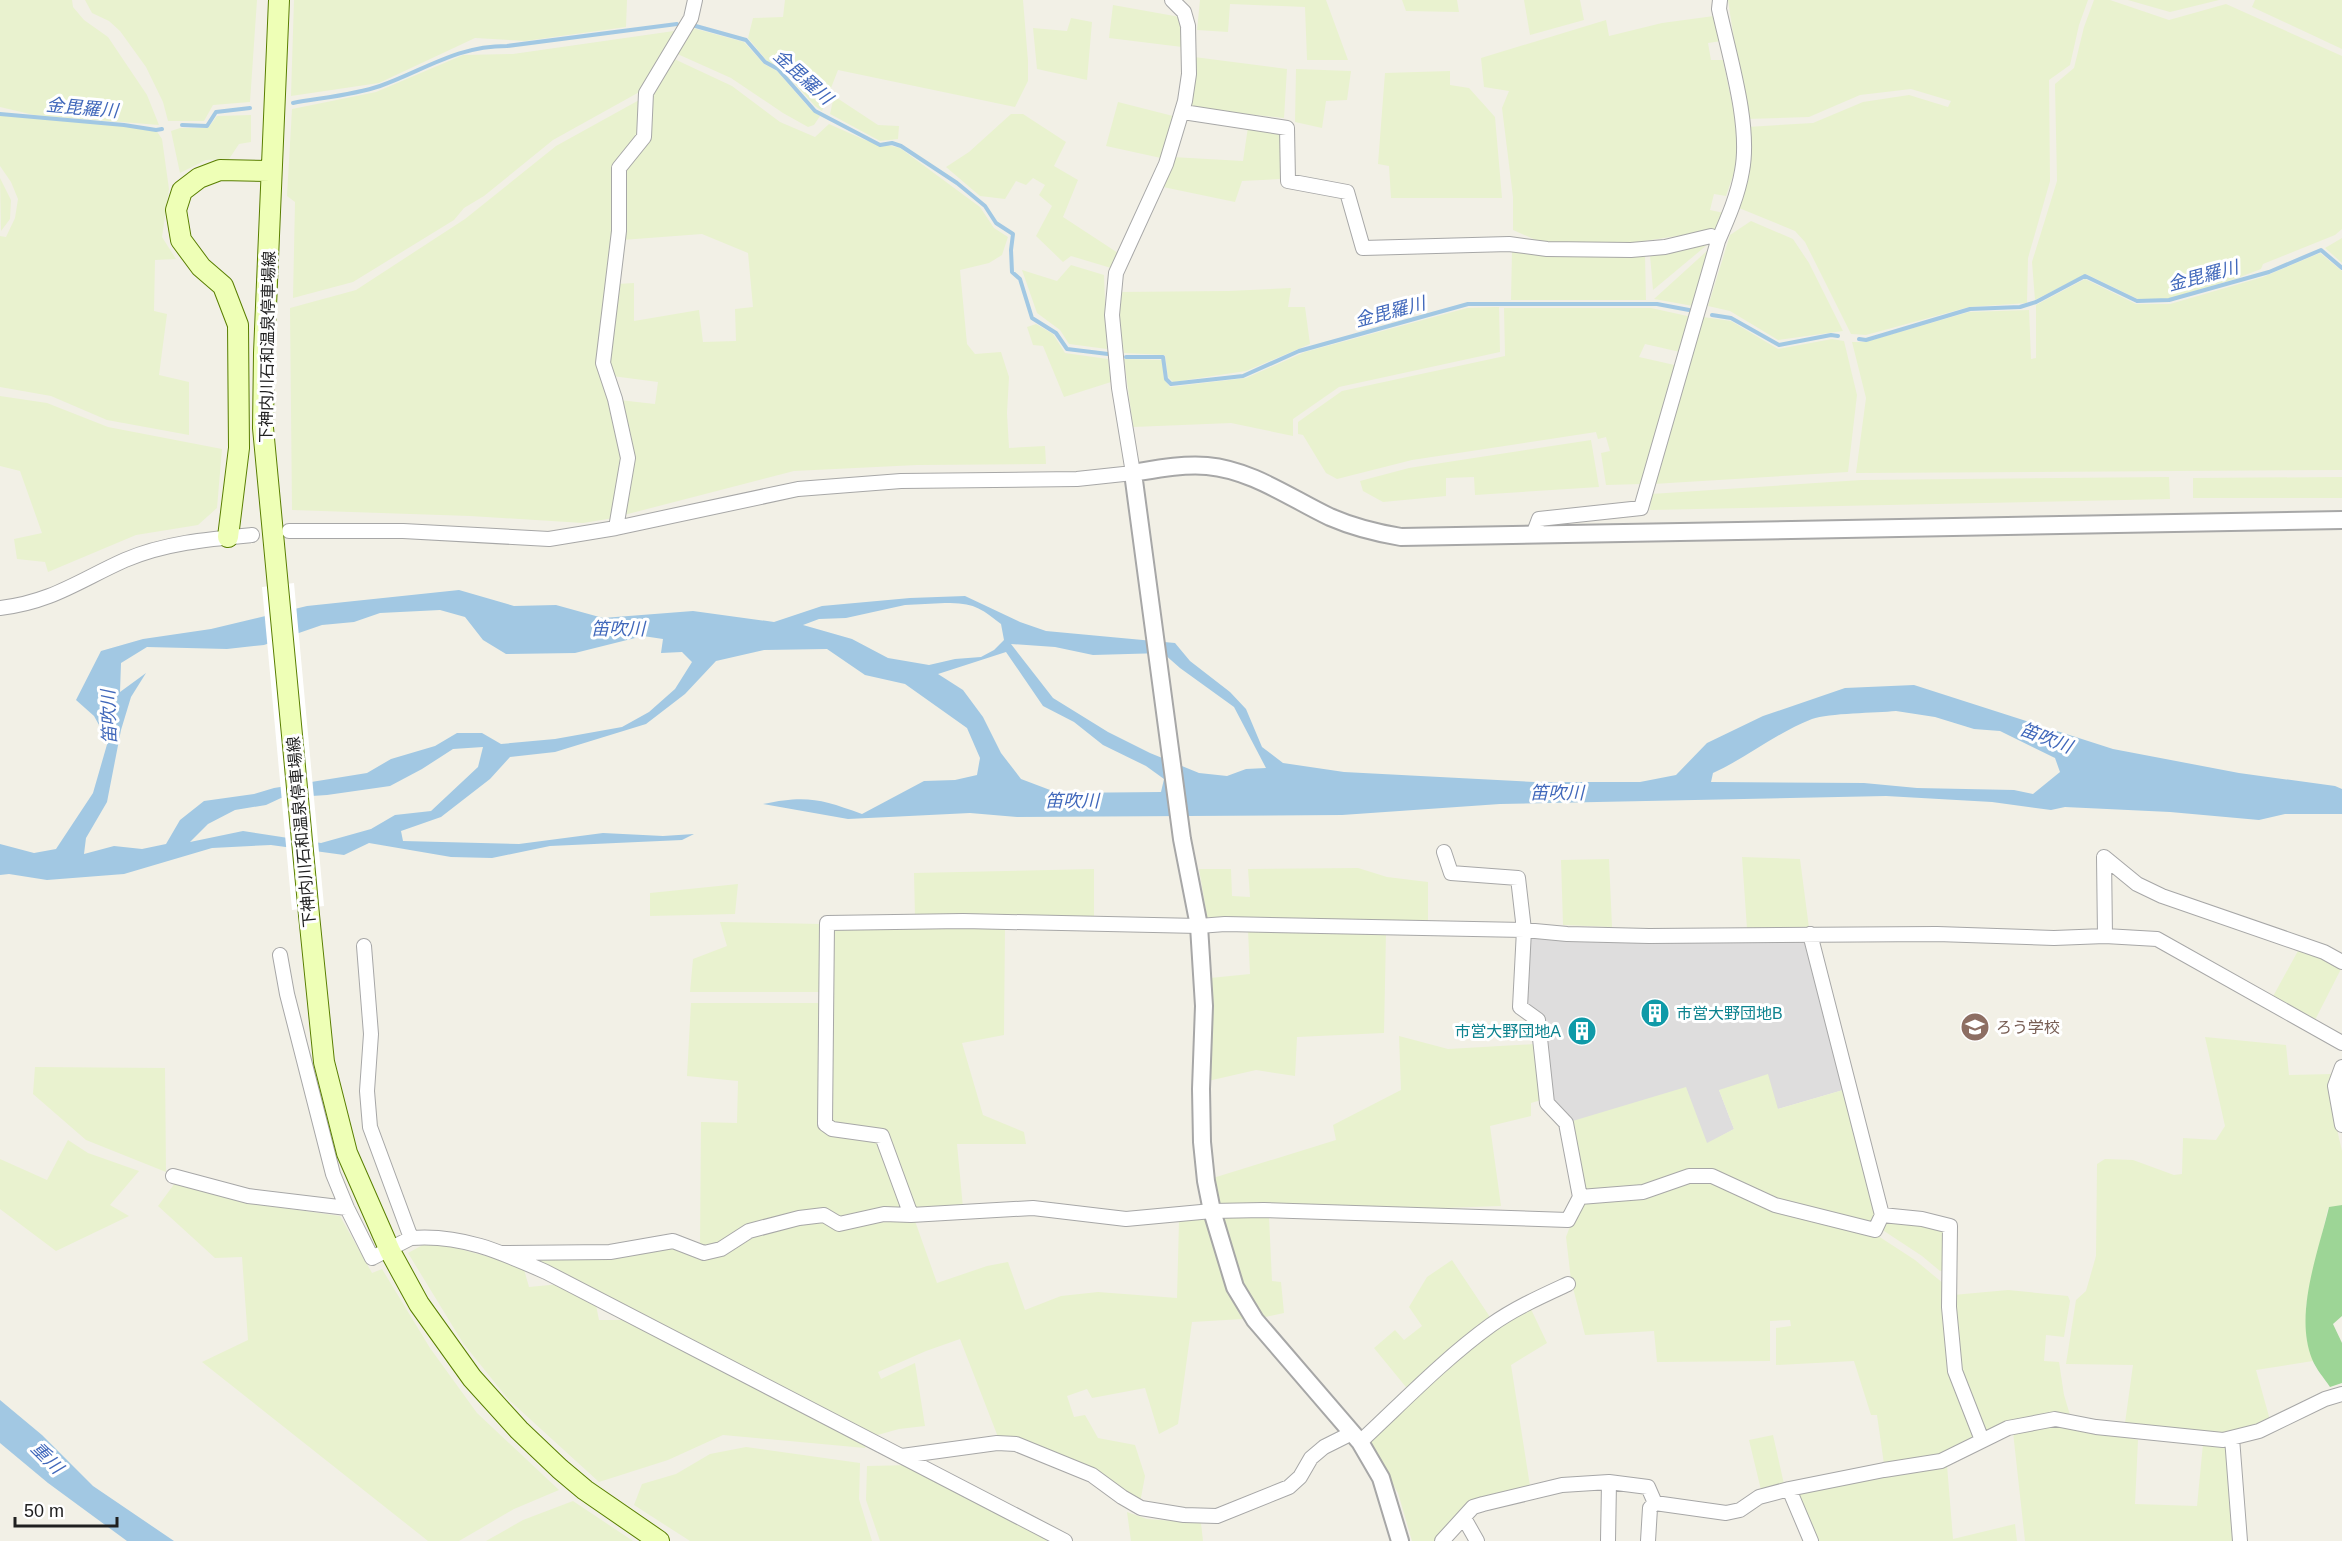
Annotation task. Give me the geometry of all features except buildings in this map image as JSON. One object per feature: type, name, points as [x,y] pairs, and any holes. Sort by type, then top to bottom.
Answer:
[{"type":"main road","name":"下神内川石和温泉停車場線","points":[[279,0],[270,171],[263,428],[324,1062],[347,1153],[390,1251],[419,1304],[444,1341],[472,1378],[519,1430],[560,1469],[585,1490],[659,1541]]},
{"type":"main road","points":[[228,537],[239,448],[238,325],[223,286],[201,267],[181,240],[176,210],[182,191],[199,178],[220,170],[270,171]]},
{"type":"street","points":[[616,528],[628,458],[615,399],[603,363],[619,231],[619,168],[644,137],[646,93],[691,18],[695,0]]},
{"type":"street","points":[[1172,0],[1184,12],[1188,26],[1189,74],[1182,112],[1166,164],[1116,273],[1112,315],[1119,388],[1133,473],[1182,838],[1199,926],[1204,1006],[1200,1089],[1206,1181],[1212,1211],[1234,1287],[1255,1320],[1356,1437],[1381,1478],[1400,1541]]},
{"type":"street","points":[[1533,535],[1539,519],[1641,508],[1718,241],[1732,209],[1743,169],[1744,140],[1740,105],[1719,9],[1720,0]]},
{"type":"street","points":[[1182,112],[1287,128],[1288,181],[1347,192],[1363,248],[1509,244],[1547,249],[1631,250],[1665,247],[1711,236],[1718,241]]},
{"type":"street","points":[[289,531],[404,531],[549,539],[616,528],[798,489],[901,481],[1077,479],[1179,466],[1207,466],[1238,472],[1268,484],[1357,528],[1401,537],[2342,520]]},
{"type":"street","points":[[0,608],[34,602],[65,591],[124,560],[169,546],[252,535]]},
{"type":"street","points":[[502,1253],[610,1252],[673,1242],[704,1253],[721,1249],[749,1232],[799,1218],[824,1215],[839,1224],[884,1214],[911,1215],[1033,1209],[1126,1219],[1212,1211],[1264,1210],[1568,1220],[1580,1197],[1566,1123],[1547,1103],[1538,1020],[1520,1007],[1524,930],[1518,878],[1451,873],[1444,852]]},
{"type":"street","points":[[2105,936],[2104,857],[2137,884],[2162,896],[2305,945],[2342,962]]},
{"type":"street","points":[[911,1215],[882,1136],[832,1129],[825,1124],[827,923],[963,921],[1199,926],[1225,924],[1524,930],[1649,936],[1937,934],[2054,939],[2105,936],[2157,939],[2342,1043]]},
{"type":"street","points":[[1580,1197],[1643,1192],[1689,1176],[1712,1176],[1775,1205],[1875,1230],[1882,1215],[1810,934]]},
{"type":"street","points":[[364,946],[371,1034],[367,1091],[370,1127],[411,1238]]},
{"type":"street","points":[[280,956],[286,994],[333,1174],[347,1209],[372,1258],[390,1251],[411,1238],[436,1236],[460,1240],[502,1253],[609,1303],[1065,1541]]},
{"type":"street","points":[[2342,1067],[2335,1086],[2342,1125]]},
{"type":"street","points":[[173,1176],[248,1196],[347,1209]]},
{"type":"street","points":[[1882,1215],[1922,1219],[1950,1226],[1949,1291],[1955,1371],[1982,1440]]},
{"type":"street","points":[[902,1456],[997,1443],[1016,1444],[1068,1463],[1092,1475],[1141,1508],[1184,1515],[1217,1516],[1289,1487],[1300,1477],[1311,1458],[1324,1447],[1356,1437],[1492,1324],[1522,1306],[1568,1284]]},
{"type":"street","points":[[1655,1503],[1726,1513],[1740,1510],[1759,1497],[1789,1489],[1941,1461],[2008,1428],[2055,1419],[2096,1427],[2223,1440],[2259,1431],[2325,1399],[2342,1394]]},
{"type":"street","points":[[2232,1438],[2240,1541]]},
{"type":"street","points":[[1442,1541],[1473,1508],[1562,1485],[1609,1482],[1648,1487],[1655,1503]]},
{"type":"street","points":[[1608,1541],[1609,1482]]},
{"type":"street","points":[[1789,1489],[1811,1541]]},
{"type":"street","points":[[1648,1541],[1650,1508],[1655,1503]]},
{"type":"street","points":[[1464,1518],[1477,1541]]},
{"type":"shaded area","points":[[1524,930],[1810,934],[1850,1088],[1778,1109],[1719,1090],[1734,1129],[1707,1144],[1566,1123],[1547,1103],[1538,1020],[1520,1007]]},
{"type":"green space","points":[[0,0],[72,0],[73,7],[84,20],[108,37],[147,95],[159,125],[34,115],[0,107]]},
{"type":"green space","points":[[85,0],[257,0],[250,102],[213,105],[204,121],[168,121],[163,102],[146,67],[120,31],[109,21],[92,13]]},
{"type":"green space","points":[[294,0],[627,0],[626,27],[525,41],[475,38],[379,83],[291,96]]},
{"type":"green space","points":[[785,0],[1023,0],[1028,81],[1015,107],[838,70],[822,111],[780,67],[767,61],[748,38],[753,18],[783,17]]},
{"type":"green space","points":[[1200,0],[1326,0],[1348,60],[1307,60],[1305,7],[1230,4],[1228,32],[1197,30]]},
{"type":"green space","points":[[1402,0],[1457,0],[1459,12],[1406,11]]},
{"type":"green space","points":[[1524,0],[1580,0],[1584,20],[1530,35]]},
{"type":"green space","points":[[1728,0],[2088,0],[2079,25],[2070,65],[2049,80],[2050,181],[2028,258],[2027,303],[1969,307],[1866,335],[1851,334],[1805,242],[1795,231],[1739,208],[1747,127],[1813,123],[1863,102],[1909,95],[1948,107],[1951,101],[1911,89],[1860,95],[1809,117],[1746,119]]},
{"type":"green space","points":[[2094,0],[2110,0],[2169,20],[2226,4],[2342,56],[2342,229],[2335,235],[2263,264],[2261,269],[2168,299],[2138,299],[2086,274],[2035,300],[2032,262],[2057,181],[2055,84],[2074,68],[2084,27]]},
{"type":"green space","points":[[2128,0],[2219,0],[2170,12]]},
{"type":"green space","points":[[2255,0],[2342,0],[2342,49],[2252,7]]},
{"type":"green space","points":[[1113,5],[1180,17],[1182,47],[1109,38]]},
{"type":"green space","points":[[1714,16],[1721,41],[1708,43],[1711,60],[1723,60],[1735,118],[1738,161],[1726,196],[1714,194],[1710,210],[1724,213],[1717,230],[1631,243],[1545,244],[1513,230],[1513,197],[1502,108],[1509,91],[1484,87],[1481,58],[1606,20],[1609,36],[1662,23]]},
{"type":"green space","points":[[1071,18],[1092,22],[1087,80],[1037,69],[1033,28],[1067,31]]},
{"type":"green space","points":[[689,27],[744,42],[764,64],[777,71],[811,110],[820,116],[814,125],[808,127],[731,78],[673,52]]},
{"type":"green space","points":[[674,31],[643,90],[553,140],[484,196],[464,208],[454,220],[353,282],[293,298],[295,202],[287,196],[292,109],[376,92],[463,55],[513,54]]},
{"type":"green space","points":[[670,57],[732,86],[780,122],[815,137],[829,124],[865,140],[900,148],[980,207],[994,228],[1008,237],[1002,255],[989,263],[960,270],[967,344],[975,354],[1001,352],[1009,377],[1007,413],[1009,448],[1045,446],[1046,464],[917,465],[794,471],[624,515],[619,400],[655,404],[658,382],[612,376],[608,362],[617,284],[634,283],[634,321],[699,310],[703,342],[736,341],[735,309],[753,307],[748,253],[702,234],[622,240],[624,169],[649,139],[653,90]]},
{"type":"green space","points":[[1194,57],[1287,69],[1284,118],[1191,108]]},
{"type":"green space","points":[[1296,69],[1351,71],[1347,100],[1326,101],[1322,128],[1295,122]]},
{"type":"green space","points":[[1450,71],[1450,85],[1469,88],[1495,117],[1502,198],[1391,198],[1389,166],[1378,164],[1385,73]]},
{"type":"green space","points":[[834,96],[878,125],[899,126],[898,139],[880,141],[830,114]]},
{"type":"green space","points":[[641,99],[639,137],[615,168],[614,223],[598,362],[623,456],[614,518],[583,523],[470,516],[292,510],[290,308],[356,290],[465,219],[556,146]]},
{"type":"green space","points":[[1118,102],[1173,116],[1161,158],[1106,146]]},
{"type":"green space","points":[[0,114],[124,125],[156,130],[162,139],[169,189],[162,237],[176,259],[155,260],[154,311],[167,314],[159,375],[189,382],[189,435],[107,420],[51,396],[0,387],[0,236],[6,237],[15,218],[18,199],[11,182],[0,166]]},
{"type":"green space","points":[[1011,114],[1023,114],[1066,142],[1054,166],[1078,180],[1063,217],[1118,253],[1111,268],[1071,256],[1063,262],[1036,236],[1052,206],[1039,195],[1045,185],[1033,178],[1026,185],[1016,181],[1005,199],[980,196],[946,167],[969,152]]},
{"type":"green space","points":[[251,115],[251,142],[239,144],[229,159],[206,160],[180,173],[171,131],[180,128],[208,128],[217,116]]},
{"type":"green space","points":[[1248,127],[1282,133],[1280,179],[1242,181],[1235,202],[1163,187],[1172,157],[1243,161]]},
{"type":"green space","points":[[0,178],[11,200],[10,219],[1,231]]},
{"type":"green space","points":[[1751,221],[1793,239],[1809,263],[1843,331],[1778,340],[1730,311],[1708,306],[1730,235]]},
{"type":"green space","points":[[2342,238],[2342,263],[2325,248]]},
{"type":"green space","points":[[1707,245],[1653,290],[1650,255]]},
{"type":"green space","points":[[1708,250],[1693,306],[1654,299]]},
{"type":"green space","points":[[1512,251],[1645,255],[1646,300],[1511,300]]},
{"type":"green space","points":[[2320,253],[2342,271],[2342,470],[1856,473],[1866,398],[1852,342],[1865,342],[1969,312],[2029,310],[2031,359],[2036,358],[2036,305],[2085,279],[2136,304],[2170,304],[2263,277]]},
{"type":"green space","points":[[1071,265],[1104,275],[1107,349],[1069,344],[1060,330],[1037,313],[1022,270],[1057,281]]},
{"type":"green space","points":[[1291,288],[1288,307],[1305,307],[1310,344],[1246,371],[1173,382],[1168,377],[1165,355],[1124,353],[1117,315],[1118,292]]},
{"type":"green space","points":[[1499,307],[1500,352],[1339,387],[1293,419],[1293,436],[1231,423],[1133,427],[1124,359],[1162,360],[1164,379],[1170,387],[1246,378],[1305,352],[1467,308]]},
{"type":"green space","points":[[1504,308],[1651,308],[1692,317],[1680,352],[1645,344],[1639,357],[1679,366],[1643,484],[1606,485],[1601,453],[1610,451],[1606,437],[1598,439],[1596,432],[1412,460],[1337,479],[1326,473],[1303,435],[1298,434],[1298,422],[1342,391],[1505,356]]},
{"type":"green space","points":[[1703,317],[1731,321],[1778,349],[1832,339],[1844,341],[1857,395],[1848,472],[1653,484]]},
{"type":"green space","points":[[1036,324],[1053,334],[1065,353],[1108,359],[1111,382],[1064,397],[1043,346],[1033,345],[1027,327]]},
{"type":"green space","points":[[0,396],[47,403],[108,427],[222,449],[217,508],[198,525],[136,535],[48,572],[45,562],[17,559],[14,539],[42,533],[20,471],[0,466]]},
{"type":"green space","points":[[1591,440],[1599,487],[1475,495],[1474,477],[1446,478],[1446,496],[1383,502],[1363,491],[1360,481],[1409,468]]},
{"type":"green space","points":[[2169,477],[2170,499],[1650,510],[1651,494],[1861,480]]},
{"type":"green space","points":[[2342,477],[2342,498],[2193,498],[2193,478]]},
{"type":"green space","points":[[1742,857],[1800,859],[1809,928],[1747,929]]},
{"type":"green space","points":[[1609,859],[1612,927],[1563,925],[1561,860]]},
{"type":"green space","points":[[1358,868],[1387,877],[1428,882],[1428,923],[1207,917],[1199,869],[1231,869],[1232,896],[1250,897],[1248,869]]},
{"type":"green space","points":[[1094,869],[1094,916],[915,918],[914,873]]},
{"type":"green space","points":[[738,884],[735,914],[650,916],[650,893]]},
{"type":"green space","points":[[720,922],[822,924],[819,992],[690,992],[693,959],[727,946]]},
{"type":"green space","points":[[1005,926],[1004,1035],[962,1043],[983,1115],[1024,1132],[1026,1144],[957,1144],[963,1208],[914,1210],[883,1130],[833,1125],[829,1119],[830,927]]},
{"type":"green space","points":[[1248,930],[1386,933],[1384,1033],[1297,1037],[1295,1076],[1256,1070],[1208,1081],[1210,978],[1250,974]]},
{"type":"green space","points":[[2299,949],[2325,959],[2341,969],[2314,1022],[2271,1000]]},
{"type":"green space","points":[[691,1003],[822,1003],[821,1127],[879,1140],[905,1208],[839,1219],[824,1209],[718,1245],[700,1246],[701,1122],[737,1123],[738,1081],[687,1076]]},
{"type":"green space","points":[[1399,1036],[1448,1049],[1535,1044],[1541,1100],[1531,1103],[1531,1116],[1490,1126],[1501,1206],[1413,1209],[1349,1206],[1219,1206],[1213,1178],[1336,1140],[1333,1125],[1401,1090]]},
{"type":"green space","points":[[2205,1037],[2286,1045],[2289,1075],[2332,1074],[2328,1091],[2342,1151],[2342,1205],[2328,1208],[2306,1305],[2307,1341],[2313,1361],[2256,1370],[2270,1420],[2258,1426],[2220,1433],[2125,1423],[2133,1365],[2066,1364],[2076,1300],[2086,1291],[2096,1256],[2097,1164],[2105,1159],[2133,1160],[2174,1175],[2182,1174],[2183,1138],[2216,1140],[2225,1126]]},
{"type":"green space","points":[[35,1067],[165,1068],[166,1172],[86,1140],[33,1094]]},
{"type":"green space","points":[[1768,1074],[1778,1109],[1850,1088],[1880,1202],[1875,1230],[1775,1205],[1712,1176],[1662,1186],[1580,1197],[1566,1123],[1686,1087],[1707,1143],[1734,1129],[1719,1090]]},
{"type":"green space","points":[[68,1140],[88,1153],[139,1171],[110,1205],[129,1216],[56,1251],[0,1209],[0,1159],[47,1180]]},
{"type":"green space","points":[[1711,1179],[1872,1232],[1915,1260],[1944,1284],[1951,1376],[1976,1437],[1943,1455],[1884,1464],[1877,1415],[1871,1415],[1854,1361],[1776,1365],[1776,1328],[1791,1326],[1790,1320],[1770,1321],[1770,1361],[1657,1362],[1654,1331],[1585,1335],[1571,1280],[1566,1237],[1583,1201],[1688,1180]]},
{"type":"green space","points":[[175,1183],[248,1203],[340,1216],[372,1273],[382,1269],[430,1348],[477,1413],[559,1490],[514,1509],[459,1541],[428,1541],[202,1362],[248,1340],[242,1257],[215,1258],[158,1206]]},
{"type":"green space","points":[[2342,1205],[2342,1316],[2333,1324],[2342,1343],[2342,1383],[2330,1387],[2312,1359],[2307,1341],[2307,1303],[2314,1263],[2329,1207]]},
{"type":"green space","points":[[1269,1217],[1272,1281],[1281,1282],[1284,1313],[1261,1318],[1234,1272],[1221,1218]]},
{"type":"green space","points":[[1206,1218],[1228,1294],[1243,1319],[1192,1322],[1178,1424],[1159,1434],[1145,1388],[1092,1398],[1087,1389],[1067,1396],[1074,1417],[1085,1415],[1098,1438],[1135,1445],[1145,1476],[1140,1503],[1099,1471],[1016,1437],[998,1437],[960,1339],[878,1372],[881,1379],[915,1363],[925,1426],[899,1429],[874,1436],[530,1259],[672,1247],[704,1257],[753,1234],[821,1219],[836,1230],[867,1223],[915,1221],[937,1283],[987,1266],[1008,1262],[1025,1310],[1061,1296],[1098,1292],[1177,1298],[1179,1221]]},
{"type":"green space","points":[[1885,1219],[1947,1229],[1945,1270],[1940,1271],[1881,1229]]},
{"type":"green space","points":[[430,1241],[523,1266],[529,1287],[560,1284],[596,1305],[599,1320],[633,1320],[867,1441],[865,1448],[723,1435],[668,1460],[599,1482],[508,1399],[463,1343],[408,1253]]},
{"type":"green space","points":[[1452,1260],[1492,1320],[1410,1392],[1374,1348],[1395,1330],[1404,1340],[1422,1326],[1409,1307],[1427,1277]]},
{"type":"green space","points":[[2008,1290],[2068,1296],[2070,1301],[2064,1337],[2046,1335],[2044,1361],[2059,1362],[2064,1395],[2070,1415],[2012,1423],[1984,1434],[1959,1368],[1953,1295]]},
{"type":"green space","points":[[1529,1305],[1547,1343],[1511,1365],[1530,1486],[1476,1501],[1434,1541],[1412,1541],[1398,1493],[1367,1442],[1463,1351]]},
{"type":"green space","points":[[2056,1424],[2138,1440],[2135,1504],[2197,1506],[2203,1444],[2229,1447],[2233,1541],[2025,1541],[2013,1432]]},
{"type":"green space","points":[[1773,1435],[1784,1484],[1761,1490],[1749,1440]]},
{"type":"green space","points":[[746,1447],[860,1463],[859,1499],[872,1541],[690,1541],[634,1505],[642,1484],[676,1474],[710,1454]]},
{"type":"green space","points":[[912,1465],[1053,1541],[880,1541],[866,1500],[867,1466]]},
{"type":"green space","points":[[1947,1465],[1953,1539],[2015,1524],[2017,1541],[1817,1541],[1797,1493],[1860,1479]]},
{"type":"green space","points":[[573,1501],[633,1541],[486,1541],[523,1520]]},
{"type":"green space","points":[[1127,1512],[1147,1519],[1201,1523],[1203,1541],[1131,1541]]},
{"type":"water","name":"笛吹川","points":[[459,590],[514,606],[556,605],[603,618],[693,611],[774,622],[822,606],[910,598],[965,596],[1020,622],[1046,631],[1175,643],[1190,661],[1230,692],[1246,709],[1262,747],[1283,763],[1344,772],[1534,782],[1640,782],[1676,775],[1707,743],[1763,716],[1845,688],[1914,685],[2113,749],[2239,773],[2335,786],[2342,789],[2342,814],[2285,814],[2259,820],[2170,812],[2065,807],[2051,810],[1992,802],[1886,796],[1500,804],[1342,815],[1017,817],[970,813],[848,819],[763,804],[802,799],[813,800],[862,814],[924,781],[955,780],[977,775],[980,758],[967,728],[905,684],[865,675],[827,649],[764,650],[716,661],[685,694],[646,724],[555,752],[510,757],[490,779],[441,817],[401,831],[403,841],[519,844],[603,833],[663,836],[694,834],[682,840],[550,846],[492,858],[451,857],[369,843],[344,855],[271,845],[212,848],[124,874],[47,880],[9,874],[0,875],[0,844],[34,853],[56,849],[93,793],[108,741],[94,716],[76,700],[101,651],[143,639],[211,629],[307,606]],"holes":[[[955,603],[976,607],[1001,624],[1004,640],[994,650],[981,657],[955,659],[929,665],[888,658],[852,639],[803,625],[819,619],[846,618],[905,605]],[[440,610],[465,617],[483,640],[506,654],[575,653],[643,636],[663,639],[661,653],[682,652],[692,662],[675,689],[649,712],[622,727],[555,739],[501,744],[482,733],[457,733],[435,746],[391,759],[367,773],[204,801],[180,820],[166,844],[142,849],[114,846],[84,854],[86,838],[107,802],[121,730],[131,697],[146,673],[120,692],[121,663],[147,647],[227,649],[264,645],[322,625],[354,622],[380,613]],[[1011,644],[1055,647],[1093,655],[1163,653],[1234,707],[1266,768],[1246,769],[1227,776],[1199,773],[1150,753],[1108,732],[1053,698]],[[1006,652],[1043,706],[1074,722],[1103,745],[1146,766],[1164,779],[1161,792],[1058,793],[1021,779],[1001,753],[983,717],[963,690],[938,674]],[[1896,711],[1935,717],[1974,729],[2000,731],[2055,758],[2060,772],[2033,794],[2014,790],[1917,788],[1864,783],[1711,782],[1713,773],[1786,731],[1812,719]],[[483,747],[478,767],[431,811],[395,815],[371,829],[321,843],[243,831],[190,842],[208,824],[235,810],[266,805],[281,798],[327,795],[390,786],[453,749]]]},
{"type":"water","name":"重川","points":[[0,1400],[42,1435],[93,1486],[174,1541],[127,1541],[48,1483],[0,1443]]},
{"type":"pier","points":[[294,583],[324,906],[292,910],[262,587]]},
{"type":"waterway","name":"金毘羅川","points":[[293,103],[370,89],[456,54],[472,50],[677,24]]},
{"type":"waterway","name":"金毘羅川","points":[[692,25],[746,40],[765,62],[778,69],[815,111],[880,145],[892,143],[901,146],[957,183],[985,206],[996,223],[1013,234],[1012,272],[1020,279],[1032,318],[1056,333],[1067,349],[1108,354]]},
{"type":"waterway","name":"金毘羅川","points":[[182,125],[207,126],[216,112],[250,108]]},
{"type":"waterway","name":"金毘羅川","points":[[0,114],[162,129]]},
{"type":"waterway","name":"金毘羅川","points":[[1859,339],[1866,340],[1970,309],[2020,307],[2036,302],[2085,276],[2137,301],[2169,300],[2269,272],[2321,250],[2342,268]]},
{"type":"waterway","name":"金毘羅川","points":[[1126,357],[1163,357],[1166,379],[1171,384],[1243,376],[1299,351],[1468,304],[1657,304],[1689,310]]},
{"type":"waterway","name":"金毘羅川","points":[[1712,315],[1731,318],[1779,345],[1831,335],[1838,336]]},
{"type":"place","name":"市営大野団地B","points":[[1655,1013]]},
{"type":"place","name":"ろう学校","points":[[1975,1027]]},
{"type":"place","name":"市営大野団地A","points":[[1582,1031]]}]
